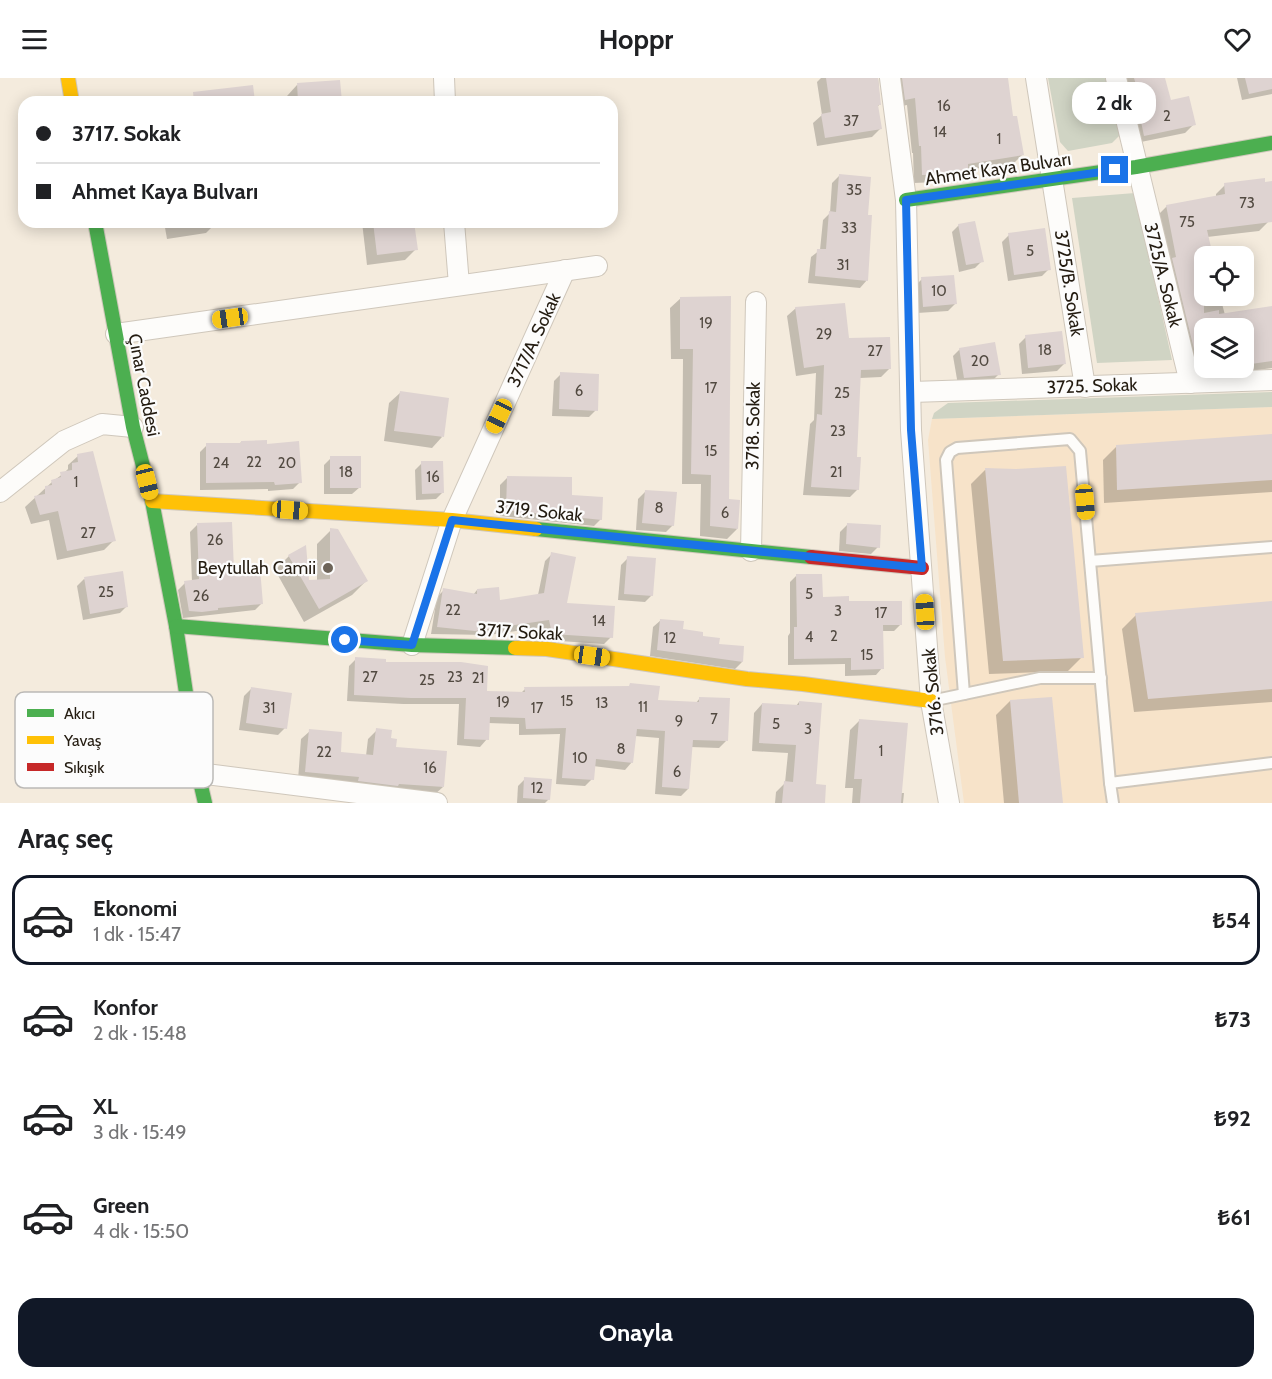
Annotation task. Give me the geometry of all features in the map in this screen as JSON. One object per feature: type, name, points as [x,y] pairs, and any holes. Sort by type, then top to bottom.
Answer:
[{"type":"street","points":[[68,78],[71,96]]},
{"type":"street","points":[[444,78],[445,96]]},
{"type":"street","name":"3716. Sokak","points":[[890,78],[906,200],[912,392],[911,430],[931,701],[949,803]]},
{"type":"street","name":"3725/B. Sokak","points":[[1036,78],[1085,387]]},
{"type":"street","name":"3725/A. Sokak","points":[[1116,78],[1190,383]]},
{"type":"street","name":"Ahmet Kaya Bulvarı","points":[[906,200],[1136,167],[1272,143]]},
{"type":"street","name":"Çınar Caddesi","points":[[96,228],[133,427],[152,501],[176,626],[186,692]]},
{"type":"street","points":[[454,228],[459,285]]},
{"type":"street","points":[[116,334],[597,266]]},
{"type":"street","name":"3717/A. Sokak","points":[[412,645],[452,520],[566,270]]},
{"type":"street","name":"3718. Sokak","points":[[751,551],[756,302]]},
{"type":"street","name":"3725. Sokak","points":[[912,392],[1272,380]]},
{"type":"street","points":[[0,492],[64,441],[102,424],[133,427]]},
{"type":"street","name":"3719. Sokak","points":[[152,501],[452,520],[922,568]]},
{"type":"street","name":"3717. Sokak","points":[[176,626],[412,645],[547,649],[747,680],[803,684],[931,701]]},
{"type":"street","points":[[213,776],[437,803]]},
{"type":"street","name":"Çınar Caddesi","points":[[201,788],[205,803]]},
{"type":"lane","points":[[964,694],[946,460],[950,452],[957,448],[1070,439],[1080,451],[1113,803]]},
{"type":"lane","points":[[1090,561],[1272,547]]},
{"type":"lane","points":[[931,701],[1040,678],[1101,678]]},
{"type":"lane","points":[[1110,783],[1272,764]]},
{"type":"shaded area","points":[[1272,407],[1272,803],[964,803],[945,657],[928,440],[932,419]]},
{"type":"green space","points":[[1048,78],[1109,78],[1121,134],[1112,143],[1068,151],[1060,142]]},
{"type":"green space","points":[[1135,193],[1172,360],[1097,363],[1072,198]]},
{"type":"green space","points":[[1272,392],[1272,407],[932,419],[934,413],[948,403]]},
{"type":"building","points":[[826,78],[878,78],[881,105],[878,105],[882,129],[825,138],[821,114],[831,112]]},
{"type":"building","points":[[902,78],[1008,78],[1013,116],[1017,116],[1024,155],[968,164],[968,174],[922,175],[915,98],[905,100]]},
{"type":"building","points":[[1134,78],[1165,78],[1171,100],[1189,96],[1196,125],[1144,136],[1138,107],[1142,106]]},
{"type":"building","points":[[1245,78],[1272,78],[1272,89],[1249,94]]},
{"type":"building","points":[[340,80],[341,96],[298,96],[297,83]]},
{"type":"building","points":[[253,85],[254,96],[193,96],[193,92]]},
{"type":"building","points":[[839,174],[871,177],[868,215],[872,215],[868,281],[815,276],[817,249],[826,249],[829,211],[836,212]]},
{"type":"building","points":[[1265,178],[1265,182],[1272,181],[1272,222],[1207,230],[1211,246],[1194,246],[1194,306],[1204,306],[1204,313],[1219,310],[1219,314],[1272,306],[1272,361],[1254,364],[1254,318],[1194,318],[1194,349],[1172,258],[1176,257],[1166,205],[1225,194],[1224,183]]},
{"type":"building","points":[[975,221],[984,262],[966,265],[958,224]]},
{"type":"building","points":[[374,228],[415,228],[418,250],[377,255]]},
{"type":"building","points":[[1045,228],[1051,270],[1014,275],[1008,233]]},
{"type":"building","points":[[954,275],[957,304],[923,307],[921,277]]},
{"type":"building","points":[[731,296],[729,499],[740,500],[738,529],[710,526],[711,475],[691,474],[693,349],[680,349],[680,297]]},
{"type":"building","points":[[845,303],[849,338],[890,337],[891,369],[861,370],[857,457],[861,457],[859,490],[811,487],[817,414],[822,415],[824,365],[804,368],[795,307]]},
{"type":"building","points":[[1062,331],[1066,364],[1028,368],[1025,335]]},
{"type":"building","points":[[995,342],[1001,375],[964,378],[959,348]]},
{"type":"building","points":[[560,372],[599,374],[598,411],[559,409]]},
{"type":"building","points":[[400,391],[449,398],[444,437],[394,431]]},
{"type":"building","points":[[1272,434],[1272,480],[1117,490],[1116,445]]},
{"type":"building","points":[[267,440],[267,444],[299,441],[302,483],[275,485],[274,482],[206,483],[206,443]]},
{"type":"building","points":[[93,451],[116,541],[67,551],[58,511],[40,515],[34,496],[45,494],[45,486],[52,485],[51,480],[61,477],[60,472],[72,470],[72,463],[78,462],[77,454]]},
{"type":"building","points":[[330,456],[361,456],[361,488],[330,488]]},
{"type":"building","points":[[421,461],[443,461],[444,493],[422,494]]},
{"type":"building","points":[[1066,466],[1084,658],[1003,661],[985,468]]},
{"type":"building","points":[[507,476],[572,477],[572,495],[603,497],[602,520],[506,510]]},
{"type":"building","points":[[645,490],[677,492],[674,526],[642,523]]},
{"type":"building","points":[[232,522],[234,570],[260,568],[263,604],[218,608],[218,610],[202,612],[189,611],[184,581],[199,579],[197,523]]},
{"type":"building","points":[[847,523],[881,525],[880,548],[846,544]]},
{"type":"building","name":"Beytullah Camii","points":[[330,528],[338,529],[368,581],[319,609],[288,555],[306,545],[309,580],[330,579]]},
{"type":"building","points":[[551,552],[576,557],[567,603],[615,606],[613,638],[552,634],[549,620],[475,631],[437,627],[443,588],[477,594],[477,589],[499,587],[500,600],[544,593]]},
{"type":"building","points":[[627,556],[656,558],[653,596],[624,594]]},
{"type":"building","points":[[123,571],[128,607],[90,614],[84,577]]},
{"type":"building","points":[[796,574],[822,574],[823,597],[849,596],[849,601],[902,601],[902,625],[883,625],[884,669],[851,670],[851,658],[794,659],[794,627],[797,627]]},
{"type":"building","points":[[1272,601],[1272,689],[1148,699],[1135,613]]},
{"type":"building","points":[[660,619],[684,621],[683,629],[703,632],[703,636],[720,638],[719,644],[744,646],[743,662],[657,650]]},
{"type":"building","points":[[355,657],[386,659],[386,662],[461,662],[488,666],[487,691],[525,692],[524,687],[629,686],[630,683],[660,686],[658,700],[699,702],[699,697],[730,698],[728,741],[693,740],[689,789],[662,787],[665,731],[637,729],[633,763],[596,759],[594,780],[562,778],[566,728],[526,729],[525,718],[490,717],[489,740],[464,739],[466,698],[354,695]]},
{"type":"building","points":[[251,687],[292,693],[287,729],[246,723]]},
{"type":"building","points":[[1052,697],[1063,803],[1019,803],[1010,700]]},
{"type":"building","points":[[799,701],[822,703],[816,784],[826,785],[825,803],[782,803],[784,781],[793,782],[796,745],[759,743],[762,703],[799,705]]},
{"type":"building","points":[[859,719],[908,723],[901,803],[860,803],[862,779],[854,779]]},
{"type":"building","points":[[376,728],[392,730],[391,738],[397,739],[396,747],[447,751],[444,787],[399,784],[398,786],[358,781],[359,777],[305,772],[309,729],[342,732],[341,752],[373,755]]},
{"type":"building","points":[[524,777],[552,779],[550,800],[523,798]]},
{"type":"traffic: fast","points":[[906,200],[1136,167],[1272,143]]},
{"type":"traffic: fast","points":[[96,228],[133,427],[152,501],[176,626],[186,692]]},
{"type":"traffic: fast","points":[[536,529],[811,557]]},
{"type":"traffic: fast","points":[[176,626],[412,645],[515,648]]},
{"type":"traffic: fast","points":[[202,788],[205,803]]},
{"type":"traffic: slow","points":[[68,78],[71,96]]},
{"type":"traffic: slow","points":[[152,501],[452,520],[536,529]]},
{"type":"traffic: slow","points":[[515,648],[547,649],[747,679],[931,701]]},
{"type":"traffic: jam","points":[[811,557],[922,568]]},
{"type":"place","name":"Beytullah Camii","points":[[328,568]]},
{"type":"route","points":[[345,640],[412,645],[452,520],[922,568],[911,430],[912,392],[906,200],[1115,170]]}]
